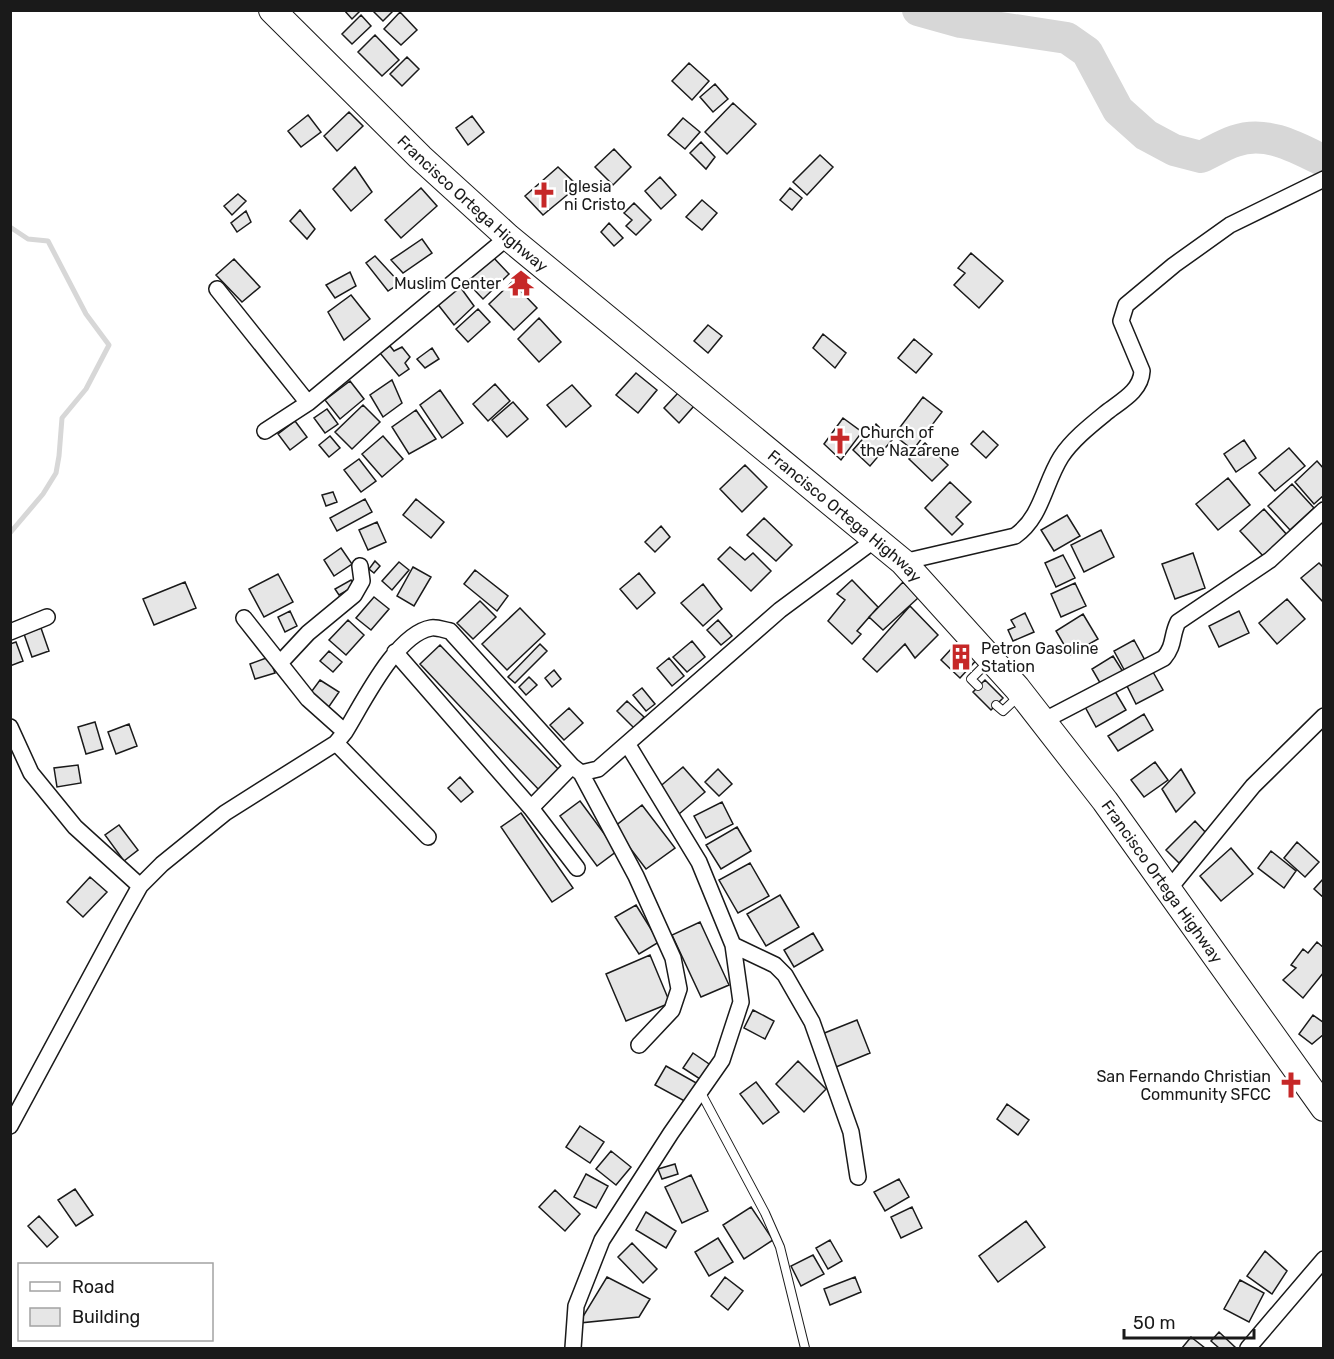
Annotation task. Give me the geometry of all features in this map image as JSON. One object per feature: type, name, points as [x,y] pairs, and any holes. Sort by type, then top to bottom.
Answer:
[{"type":"main road","name":"Francisco Ortega Highway","points":[[272,10],[420,157],[508,237],[903,562],[1021,693],[1106,801],[1323,1108]]},
{"type":"street","points":[[903,562],[1015,536],[1024,530],[1036,512],[1061,457],[1089,427],[1132,393],[1142,378],[1142,371],[1121,321],[1126,305],[1174,265],[1230,225],[1323,179]]},
{"type":"street","points":[[265,431],[308,403],[508,237]]},
{"type":"street","points":[[217,289],[308,403]]},
{"type":"street","points":[[1043,721],[1164,658],[1173,646],[1174,630],[1179,622],[1270,560],[1323,510]]},
{"type":"street","points":[[531,808],[577,769],[598,768],[628,745],[780,610],[876,539]]},
{"type":"street","points":[[280,663],[316,626],[354,595],[362,581],[360,566]]},
{"type":"street","points":[[10,632],[48,616]]},
{"type":"street","points":[[244,618],[309,699],[428,837]]},
{"type":"street","points":[[10,1126],[140,886],[162,864],[225,813],[341,737],[395,652],[418,633],[433,627],[450,631],[577,769],[636,876],[673,958],[679,989],[672,1010],[639,1045]]},
{"type":"street","points":[[395,652],[531,808],[577,868]]},
{"type":"street","points":[[1169,888],[1253,786],[1323,716]]},
{"type":"street","points":[[10,727],[31,773],[75,827],[140,886]]},
{"type":"street","points":[[573,1348],[576,1306],[602,1240],[722,1060],[741,1002],[733,945],[699,862],[628,745]]},
{"type":"street","points":[[733,945],[776,965],[812,1022],[851,1132],[858,1177]]},
{"type":"street","points":[[1248,1348],[1323,1259]]},
{"type":"lane","points":[[978,686],[971,679],[991,659]]},
{"type":"lane","points":[[996,705],[1003,711],[1021,693]]},
{"type":"lane","points":[[700,1091],[765,1213],[780,1247],[805,1348]]},
{"type":"building","points":[[344,10],[361,10],[352,19]]},
{"type":"building","points":[[372,10],[394,10],[383,21]]},
{"type":"building","points":[[400,12],[417,30],[401,45],[384,29]]},
{"type":"building","points":[[361,15],[371,26],[352,44],[342,34]]},
{"type":"building","points":[[375,35],[399,60],[382,76],[358,52]]},
{"type":"building","points":[[407,57],[419,69],[402,86],[390,74]]},
{"type":"building","points":[[689,63],[709,81],[692,100],[672,81]]},
{"type":"building","points":[[715,84],[728,99],[713,112],[700,97]]},
{"type":"building","points":[[733,103],[756,124],[727,154],[705,132]]},
{"type":"building","points":[[349,112],[363,126],[337,151],[324,136]]},
{"type":"building","points":[[308,115],[321,132],[301,147],[288,131]]},
{"type":"building","points":[[472,116],[484,132],[468,145],[456,128]]},
{"type":"building","points":[[683,118],[700,132],[685,149],[668,135]]},
{"type":"building","points":[[701,142],[715,157],[706,169],[690,153]]},
{"type":"building","points":[[614,149],[631,167],[613,185],[595,167]]},
{"type":"building","points":[[820,155],[833,167],[807,195],[793,182]]},
{"type":"building","points":[[355,167],[372,192],[351,211],[333,189]]},
{"type":"building","points":[[558,167],[578,186],[543,215],[525,196]]},
{"type":"building","points":[[660,177],[676,195],[661,209],[645,191]]},
{"type":"building","points":[[421,188],[437,206],[401,238],[385,220]]},
{"type":"building","points":[[790,188],[802,198],[792,210],[780,200]]},
{"type":"building","points":[[238,194],[246,201],[232,215],[224,206]]},
{"type":"building","points":[[702,200],[717,213],[702,230],[686,217]]},
{"type":"building","points":[[634,203],[651,220],[636,235],[626,226],[632,220],[624,213]]},
{"type":"building","points":[[300,210],[315,229],[307,239],[290,221]]},
{"type":"building","points":[[246,211],[251,222],[237,232],[231,223]]},
{"type":"building","points":[[609,223],[623,238],[614,246],[601,232]]},
{"type":"building","points":[[422,239],[432,253],[403,273],[391,260]]},
{"type":"building","points":[[971,253],[1003,281],[979,308],[954,285],[965,273],[958,268]]},
{"type":"building","points":[[491,255],[509,274],[483,299],[465,280]]},
{"type":"building","points":[[375,256],[400,283],[388,291],[366,263]]},
{"type":"building","points":[[234,259],[260,287],[242,302],[216,275]]},
{"type":"building","points":[[350,272],[356,286],[335,298],[326,285]]},
{"type":"building","points":[[512,282],[537,308],[514,330],[489,304]]},
{"type":"building","points":[[458,284],[474,306],[454,325],[436,302]]},
{"type":"building","points":[[351,295],[370,319],[344,340],[328,312]]},
{"type":"building","points":[[478,309],[490,322],[468,342],[456,329]]},
{"type":"building","points":[[539,318],[561,342],[539,362],[518,339]]},
{"type":"building","points":[[708,325],[722,336],[708,353],[694,341]]},
{"type":"building","points":[[823,334],[846,353],[835,368],[813,348]]},
{"type":"building","points":[[914,339],[932,354],[916,373],[898,358]]},
{"type":"building","points":[[390,346],[394,351],[402,347],[410,357],[405,363],[409,369],[399,376],[380,353]]},
{"type":"building","points":[[432,348],[439,359],[425,368],[417,359]]},
{"type":"building","points":[[636,373],[657,390],[638,413],[616,395]]},
{"type":"building","points":[[392,380],[402,403],[383,417],[370,395]]},
{"type":"building","points":[[350,381],[364,399],[340,419],[325,400]]},
{"type":"building","points":[[495,384],[510,401],[488,421],[473,404]]},
{"type":"building","points":[[572,385],[591,406],[566,427],[547,405]]},
{"type":"building","points":[[440,390],[463,423],[442,438],[420,405]]},
{"type":"building","points":[[678,393],[694,406],[679,423],[664,408]]},
{"type":"building","points":[[923,397],[942,412],[913,450],[894,435]]},
{"type":"building","points":[[513,402],[528,419],[507,437],[492,420]]},
{"type":"building","points":[[363,405],[380,422],[352,449],[335,432]]},
{"type":"building","points":[[327,409],[338,424],[325,433],[314,418]]},
{"type":"building","points":[[416,410],[436,439],[409,454],[392,427]]},
{"type":"building","points":[[843,418],[862,432],[841,460],[824,444]]},
{"type":"building","points":[[295,421],[307,437],[290,450],[278,434]]},
{"type":"building","points":[[876,424],[892,440],[870,466],[853,450]]},
{"type":"building","points":[[983,431],[998,445],[986,458],[971,444]]},
{"type":"building","points":[[330,436],[340,448],[329,457],[319,445]]},
{"type":"building","points":[[383,436],[403,459],[382,477],[362,454]]},
{"type":"building","points":[[1244,440],[1256,458],[1236,472],[1224,454]]},
{"type":"building","points":[[925,443],[948,465],[932,481],[909,459]]},
{"type":"building","points":[[1289,448],[1305,466],[1275,491],[1259,473]]},
{"type":"building","points":[[359,459],[376,481],[361,492],[344,470]]},
{"type":"building","points":[[1317,461],[1324,469],[1324,495],[1314,504],[1295,482]]},
{"type":"building","points":[[745,465],[767,487],[742,512],[720,489]]},
{"type":"building","points":[[1228,478],[1250,505],[1218,530],[1196,504]]},
{"type":"building","points":[[950,482],[971,502],[956,517],[963,524],[952,535],[925,508]]},
{"type":"building","points":[[1292,484],[1314,508],[1290,530],[1268,506]]},
{"type":"building","points":[[333,492],[337,502],[326,506],[322,495]]},
{"type":"building","points":[[365,499],[372,512],[337,531],[330,518]]},
{"type":"building","points":[[416,499],[444,522],[431,538],[403,515]]},
{"type":"building","points":[[1264,509],[1288,536],[1264,557],[1240,531]]},
{"type":"building","points":[[1067,515],[1080,536],[1054,551],[1041,530]]},
{"type":"building","points":[[764,518],[792,545],[776,561],[747,535]]},
{"type":"building","points":[[377,522],[386,542],[368,550],[359,530]]},
{"type":"building","points":[[661,526],[670,537],[655,552],[645,542]]},
{"type":"building","points":[[1101,530],[1114,557],[1084,572],[1071,545]]},
{"type":"building","points":[[730,547],[745,560],[753,553],[771,571],[751,591],[718,559]]},
{"type":"building","points":[[341,548],[352,564],[334,576],[324,560]]},
{"type":"building","points":[[1193,553],[1205,588],[1175,599],[1162,564]]},
{"type":"building","points":[[1063,555],[1075,578],[1056,587],[1045,563]]},
{"type":"building","points":[[375,561],[380,566],[374,573],[369,569]]},
{"type":"building","points":[[399,562],[409,570],[392,590],[382,581]]},
{"type":"building","points":[[1319,563],[1324,568],[1324,603],[1301,578]]},
{"type":"building","points":[[413,567],[431,577],[414,606],[397,596]]},
{"type":"building","points":[[475,570],[508,596],[497,611],[464,584]]},
{"type":"building","points":[[639,573],[655,593],[637,609],[620,589]]},
{"type":"building","points":[[278,574],[293,602],[264,617],[249,589]]},
{"type":"building","points":[[351,580],[355,586],[339,595],[335,589]]},
{"type":"building","points":[[852,580],[878,607],[857,631],[861,634],[852,644],[828,621],[845,600],[837,594]]},
{"type":"building","points":[[185,582],[196,608],[154,625],[143,599]]},
{"type":"building","points":[[903,582],[918,598],[883,630],[869,617]]},
{"type":"building","points":[[1075,583],[1086,606],[1061,617],[1051,594]]},
{"type":"building","points":[[703,584],[722,609],[703,626],[681,603]]},
{"type":"building","points":[[374,597],[389,609],[371,630],[356,618]]},
{"type":"building","points":[[1287,599],[1305,619],[1277,644],[1259,623]]},
{"type":"building","points":[[480,601],[496,617],[473,639],[457,623]]},
{"type":"building","points":[[910,606],[938,635],[915,658],[905,644],[877,672],[863,659]]},
{"type":"building","points":[[520,608],[545,634],[507,670],[482,644]]},
{"type":"building","points":[[290,611],[297,626],[285,632],[278,617]]},
{"type":"building","points":[[1239,611],[1249,633],[1219,647],[1209,626]]},
{"type":"building","points":[[1025,613],[1034,632],[1013,641],[1008,630],[1015,627],[1011,620]]},
{"type":"building","points":[[1083,614],[1098,639],[1070,655],[1056,631]]},
{"type":"building","points":[[348,620],[364,635],[346,655],[329,640]]},
{"type":"building","points":[[718,620],[732,636],[721,645],[707,630]]},
{"type":"building","points":[[41,628],[49,651],[32,657],[24,634]]},
{"type":"building","name":"Petron Gasoline Station","points":[[963,636],[982,654],[960,678],[941,660]]},
{"type":"building","points":[[1134,640],[1147,664],[1127,675],[1114,651]]},
{"type":"building","points":[[692,641],[705,657],[687,672],[673,657]]},
{"type":"building","points":[[16,642],[23,661],[10,666],[10,644]]},
{"type":"building","points":[[540,644],[547,651],[515,683],[508,677]]},
{"type":"building","points":[[440,645],[560,771],[540,791],[420,664]]},
{"type":"building","points":[[329,651],[342,662],[333,672],[320,661]]},
{"type":"building","points":[[1113,656],[1125,675],[1103,688],[1092,669]]},
{"type":"building","points":[[269,657],[275,673],[255,679],[250,664]]},
{"type":"building","points":[[669,658],[684,676],[672,686],[657,668]]},
{"type":"building","points":[[554,670],[561,679],[552,687],[545,678]]},
{"type":"building","points":[[1153,672],[1163,690],[1136,704],[1127,686]]},
{"type":"building","points":[[529,677],[537,685],[526,695],[519,687]]},
{"type":"building","points":[[320,680],[339,692],[328,708],[309,695]]},
{"type":"building","points":[[985,680],[1003,698],[991,710],[973,692]]},
{"type":"building","points":[[642,688],[655,704],[646,711],[633,695]]},
{"type":"building","points":[[1113,688],[1126,710],[1096,727],[1084,705]]},
{"type":"building","points":[[627,701],[644,717],[634,728],[617,711]]},
{"type":"building","points":[[569,708],[583,723],[564,740],[550,725]]},
{"type":"building","points":[[1144,714],[1153,730],[1118,751],[1108,736]]},
{"type":"building","points":[[95,722],[103,749],[86,754],[78,727]]},
{"type":"building","points":[[129,724],[137,746],[116,754],[108,732]]},
{"type":"building","points":[[1155,762],[1168,780],[1144,797],[1131,780]]},
{"type":"building","points":[[78,765],[81,783],[57,787],[54,768]]},
{"type":"building","points":[[683,767],[705,792],[679,814],[657,789]]},
{"type":"building","points":[[718,769],[732,784],[719,796],[705,782]]},
{"type":"building","points":[[1181,769],[1195,793],[1176,812],[1162,789]]},
{"type":"building","points":[[460,777],[473,792],[461,802],[448,788]]},
{"type":"building","points":[[580,801],[617,851],[597,866],[560,816]]},
{"type":"building","points":[[722,802],[733,824],[706,838],[694,816]]},
{"type":"building","points":[[642,805],[675,848],[646,869],[614,827]]},
{"type":"building","points":[[521,813],[573,888],[552,902],[501,827]]},
{"type":"building","points":[[1195,821],[1207,834],[1179,863],[1166,850]]},
{"type":"building","points":[[119,825],[138,850],[124,861],[105,835]]},
{"type":"building","points":[[737,827],[751,851],[721,869],[706,845]]},
{"type":"building","points":[[1297,842],[1319,862],[1305,877],[1284,858]]},
{"type":"building","points":[[1231,848],[1253,874],[1221,901],[1200,876]]},
{"type":"building","points":[[1271,851],[1296,871],[1284,888],[1258,868]]},
{"type":"building","points":[[750,863],[769,896],[738,913],[719,880]]},
{"type":"building","points":[[90,877],[107,892],[83,917],[67,902]]},
{"type":"building","points":[[1324,878],[1324,898],[1314,889]]},
{"type":"building","points":[[780,895],[799,927],[766,946],[747,914]]},
{"type":"building","points":[[636,905],[659,942],[639,954],[615,917]]},
{"type":"building","points":[[700,922],[729,985],[701,997],[672,935]]},
{"type":"building","points":[[813,933],[823,950],[794,967],[784,950]]},
{"type":"building","points":[[1317,942],[1324,948],[1324,972],[1303,998],[1283,980],[1296,968],[1291,965],[1303,949],[1308,953]]},
{"type":"building","points":[[650,955],[670,1003],[626,1021],[606,974]]},
{"type":"building","points":[[753,1010],[774,1021],[765,1039],[744,1028]]},
{"type":"building","points":[[1313,1015],[1324,1023],[1324,1034],[1312,1044],[1299,1034]]},
{"type":"building","points":[[857,1020],[870,1053],[836,1067],[822,1034]]},
{"type":"building","points":[[693,1053],[712,1066],[703,1081],[683,1068]]},
{"type":"building","points":[[798,1061],[826,1089],[804,1112],[776,1084]]},
{"type":"building","points":[[666,1066],[700,1085],[690,1104],[655,1085]]},
{"type":"building","points":[[756,1082],[779,1112],[763,1124],[740,1094]]},
{"type":"building","points":[[1007,1104],[1029,1120],[1018,1135],[997,1119]]},
{"type":"building","points":[[580,1126],[604,1142],[590,1163],[566,1147]]},
{"type":"building","points":[[611,1151],[631,1167],[616,1185],[596,1169]]},
{"type":"building","points":[[675,1164],[678,1174],[662,1179],[658,1169]]},
{"type":"building","points":[[586,1174],[608,1186],[596,1208],[574,1197]]},
{"type":"building","points":[[691,1175],[708,1211],[682,1223],[665,1187]]},
{"type":"building","points":[[899,1179],[909,1197],[885,1211],[874,1192]]},
{"type":"building","points":[[75,1189],[93,1215],[76,1226],[58,1200]]},
{"type":"building","points":[[555,1190],[580,1214],[565,1231],[539,1207]]},
{"type":"building","points":[[751,1207],[773,1240],[744,1259],[723,1225]]},
{"type":"building","points":[[912,1207],[922,1228],[901,1238],[891,1217]]},
{"type":"building","points":[[646,1212],[676,1231],[666,1248],[636,1230]]},
{"type":"building","points":[[39,1216],[58,1237],[47,1247],[28,1226]]},
{"type":"building","points":[[1026,1221],[1045,1247],[998,1282],[979,1256]]},
{"type":"building","points":[[718,1238],[733,1262],[709,1276],[695,1252]]},
{"type":"building","points":[[830,1240],[842,1261],[828,1269],[816,1248]]},
{"type":"building","points":[[632,1243],[657,1269],[643,1283],[618,1257]]},
{"type":"building","points":[[1265,1251],[1287,1271],[1272,1294],[1247,1276]]},
{"type":"building","points":[[813,1255],[824,1274],[801,1286],[791,1266]]},
{"type":"building","points":[[607,1277],[650,1299],[639,1317],[579,1323]]},
{"type":"building","points":[[725,1277],[743,1291],[728,1310],[711,1296]]},
{"type":"building","points":[[855,1277],[861,1292],[830,1305],[824,1289]]},
{"type":"building","points":[[1240,1280],[1264,1293],[1249,1322],[1224,1309]]},
{"type":"building","points":[[1219,1332],[1236,1348],[1219,1348],[1211,1341]]},
{"type":"building","points":[[1191,1337],[1205,1348],[1182,1348]]},
{"type":"waterway","points":[[918,10],[961,22],[1067,38],[1087,52],[1118,110],[1146,135],[1174,150],[1201,157],[1235,141],[1258,138],[1281,142],[1324,161]]},
{"type":"waterway","points":[[10,227],[28,239],[48,241],[86,314],[109,345],[86,389],[62,418],[56,473],[43,494],[10,533]]},
{"type":"place","name":"Iglesia ni Cristo","points":[[544,195]]},
{"type":"place","name":"Muslim Center","points":[[521,283]]},
{"type":"place","name":"Church of the Nazarene","points":[[840,441]]},
{"type":"place","name":"Petron Gasoline Station","points":[[961,657]]},
{"type":"place","name":"San Fernando Christian Community SFCC","points":[[1291,1085]]}]
